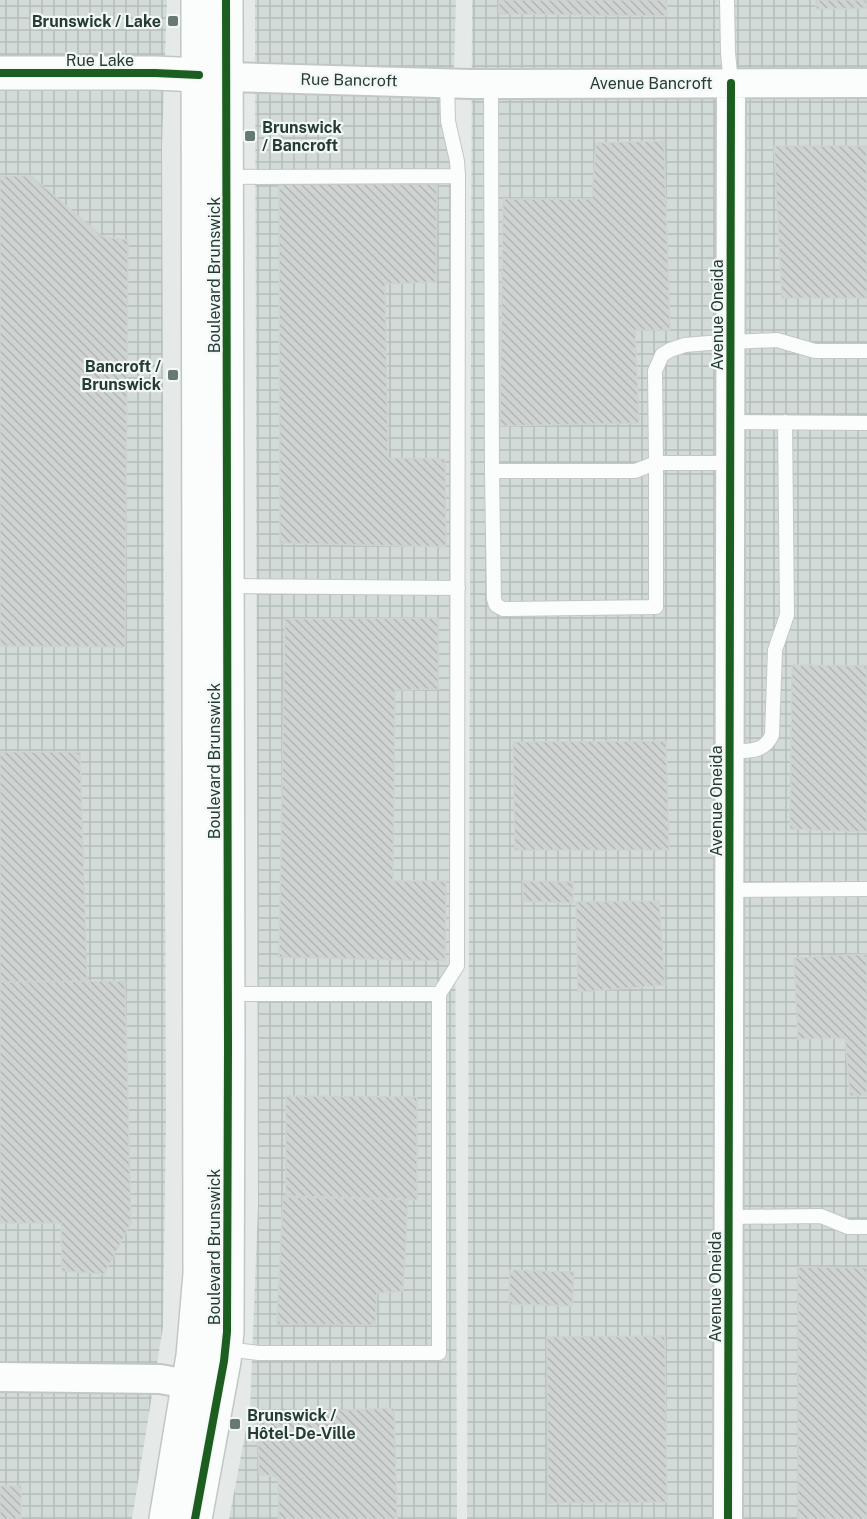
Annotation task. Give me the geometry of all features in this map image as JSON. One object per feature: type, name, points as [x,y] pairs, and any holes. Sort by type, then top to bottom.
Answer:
[{"type":"street","name":"Boulevard Brunswick","points":[[166,1519],[203,1387],[225,1349],[227,1294],[227,177],[213,76],[198,0]]},
{"type":"street","name":"Boulevard Brunswick","points":[[195,1519],[203,1387],[197,1330],[200,1274],[213,76],[226,0]]},
{"type":"street","name":"Rue Lake","points":[[0,73],[155,73],[213,76]]},
{"type":"street","name":"Rue Bancroft","points":[[213,76],[470,84]]},
{"type":"street","name":"Avenue Oneida","points":[[728,1519],[731,83]]},
{"type":"street","name":"Avenue Bancroft","points":[[470,84],[867,83]]},
{"type":"street","points":[[0,1377],[151,1379],[203,1387]]},
{"type":"lane","points":[[727,0],[731,83]]},
{"type":"lane","points":[[225,1349],[259,1353],[439,1353],[439,994],[457,966],[458,176],[448,121],[470,84]]},
{"type":"lane","points":[[470,84],[492,471],[494,599],[496,605],[503,609],[656,607],[655,371],[662,355],[685,345],[777,340],[815,351],[867,351]]},
{"type":"lane","points":[[227,177],[458,176]]},
{"type":"lane","points":[[730,422],[867,423]]},
{"type":"lane","points":[[730,751],[753,751],[761,748],[766,746],[772,735],[775,650],[787,615],[785,422]]},
{"type":"lane","points":[[492,471],[635,471],[656,463],[730,463]]},
{"type":"lane","points":[[228,586],[458,588]]},
{"type":"lane","points":[[730,890],[867,889]]},
{"type":"lane","points":[[228,994],[439,994]]},
{"type":"lane","points":[[729,1217],[821,1216],[848,1227],[867,1227]]},
{"type":"shaded area","points":[[0,0],[167,0],[162,146],[166,1118],[163,1327],[132,1519],[0,1519]]},
{"type":"shaded area","points":[[255,0],[456,0],[453,105],[457,1519],[229,1519],[250,1408],[258,1206]]},
{"type":"shaded area","points":[[472,0],[867,0],[867,1519],[467,1519]]},
{"type":"building","points":[[499,0],[667,0],[667,16],[499,14]]},
{"type":"building","points":[[816,0],[867,0],[867,8],[816,9]]},
{"type":"building","points":[[664,141],[670,330],[635,330],[639,423],[500,426],[503,199],[592,199],[596,143]]},
{"type":"building","points":[[774,146],[867,146],[867,298],[782,298]]},
{"type":"building","points":[[0,176],[31,176],[103,237],[128,240],[125,647],[0,646]]},
{"type":"building","points":[[279,184],[437,184],[436,282],[385,284],[388,458],[445,459],[446,547],[280,543]]},
{"type":"building","points":[[438,618],[438,689],[395,690],[393,881],[446,881],[445,961],[279,957],[285,619]]},
{"type":"building","points":[[792,665],[867,666],[867,832],[790,829]]},
{"type":"building","points":[[666,741],[669,850],[515,850],[513,742]]},
{"type":"building","points":[[0,752],[80,752],[87,981],[0,982]]},
{"type":"building","points":[[523,881],[573,882],[573,903],[523,901]]},
{"type":"building","points":[[659,901],[665,985],[578,992],[576,902]]},
{"type":"building","points":[[867,954],[867,1095],[850,1096],[845,1038],[798,1039],[794,958]]},
{"type":"building","points":[[125,981],[131,1223],[104,1274],[62,1271],[61,1223],[0,1223],[0,982]]},
{"type":"building","points":[[286,1096],[417,1097],[417,1200],[286,1197]]},
{"type":"building","points":[[283,1196],[408,1199],[403,1291],[377,1293],[375,1325],[277,1324]]},
{"type":"building","points":[[798,1267],[867,1268],[867,1519],[798,1519]]},
{"type":"building","points":[[510,1270],[574,1272],[572,1306],[509,1304]]},
{"type":"building","points":[[665,1336],[667,1502],[548,1503],[547,1337]]},
{"type":"building","points":[[394,1408],[397,1519],[279,1519],[278,1477],[259,1474],[257,1414]]},
{"type":"building","points":[[0,1486],[21,1486],[21,1519],[0,1519]]},
{"type":"cycle path","points":[[195,1519],[224,1361],[227,1332],[226,0]]},
{"type":"cycle path","points":[[0,73],[199,75]]},
{"type":"cycle path","points":[[728,1519],[731,83]]},
{"type":"place","name":"Brunswick / Lake","points":[[173,21]]},
{"type":"place","name":"Brunswick / Bancroft","points":[[250,136]]},
{"type":"place","name":"Bancroft / Brunswick","points":[[173,375]]},
{"type":"place","name":"Brunswick / Hôtel-De-Ville","points":[[235,1424]]}]
